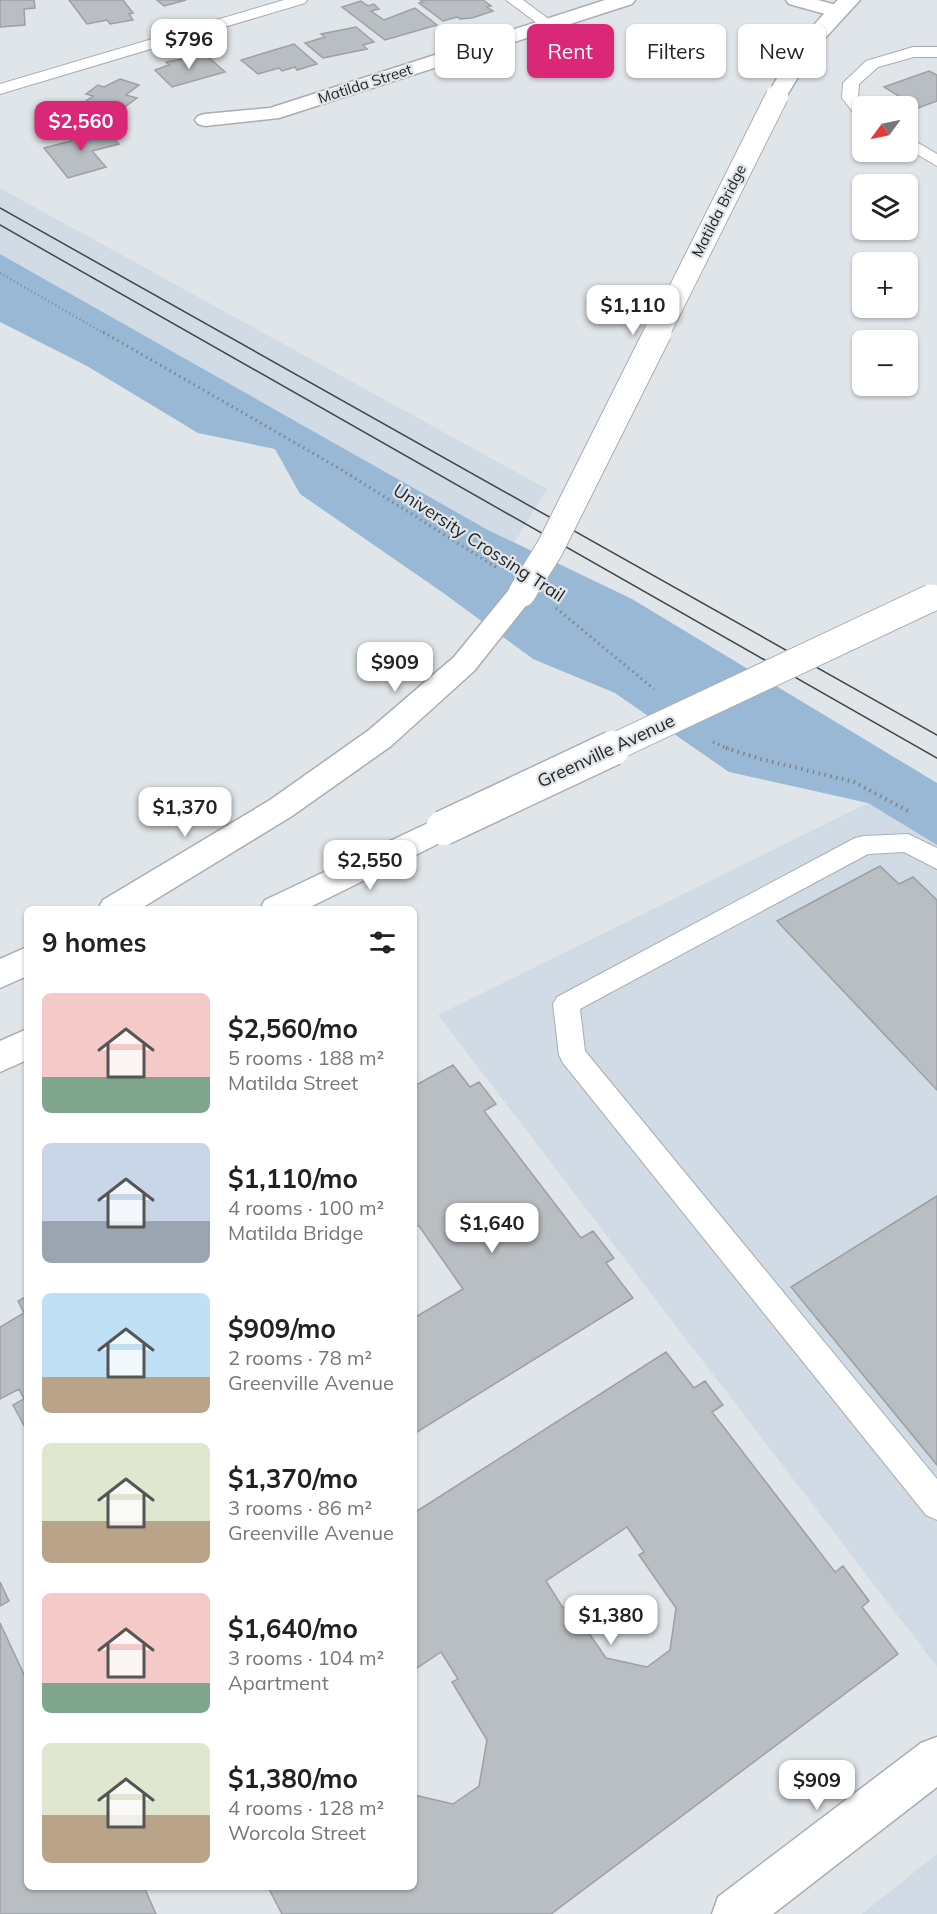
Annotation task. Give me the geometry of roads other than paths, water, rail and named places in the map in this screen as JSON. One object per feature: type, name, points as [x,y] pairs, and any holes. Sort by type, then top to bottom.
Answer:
[{"type":"main road","name":"Matilda Street","points":[[556,24],[625,0]]},
{"type":"main road","points":[[796,0],[843,6]]},
{"type":"main road","name":"Matilda Bridge","points":[[119,906],[281,808],[380,738],[464,664],[514,583],[550,548],[777,96],[810,41],[843,6]]},
{"type":"main road","name":"Matilda Street","points":[[205,120],[272,114],[527,33]]},
{"type":"main road","name":"Greenville Avenue","points":[[282,906],[934,597]]},
{"type":"main road","points":[[0,975],[24,962]]},
{"type":"main road","points":[[0,1058],[24,1045]]},
{"type":"main road","points":[[735,1914],[937,1759]]},
{"type":"lane","points":[[0,89],[300,0]]},
{"type":"lane","points":[[513,0],[547,24]]},
{"type":"lane","points":[[852,100],[850,98],[851,82],[872,64],[913,52],[937,52]]},
{"type":"lane","points":[[918,149],[937,161]]},
{"type":"lane","points":[[937,860],[908,843],[864,845],[566,1004],[572,1056],[937,1504]]},
{"type":"tram line","points":[[0,208],[937,735]]},
{"type":"tram line","points":[[0,225],[937,758]]}]
